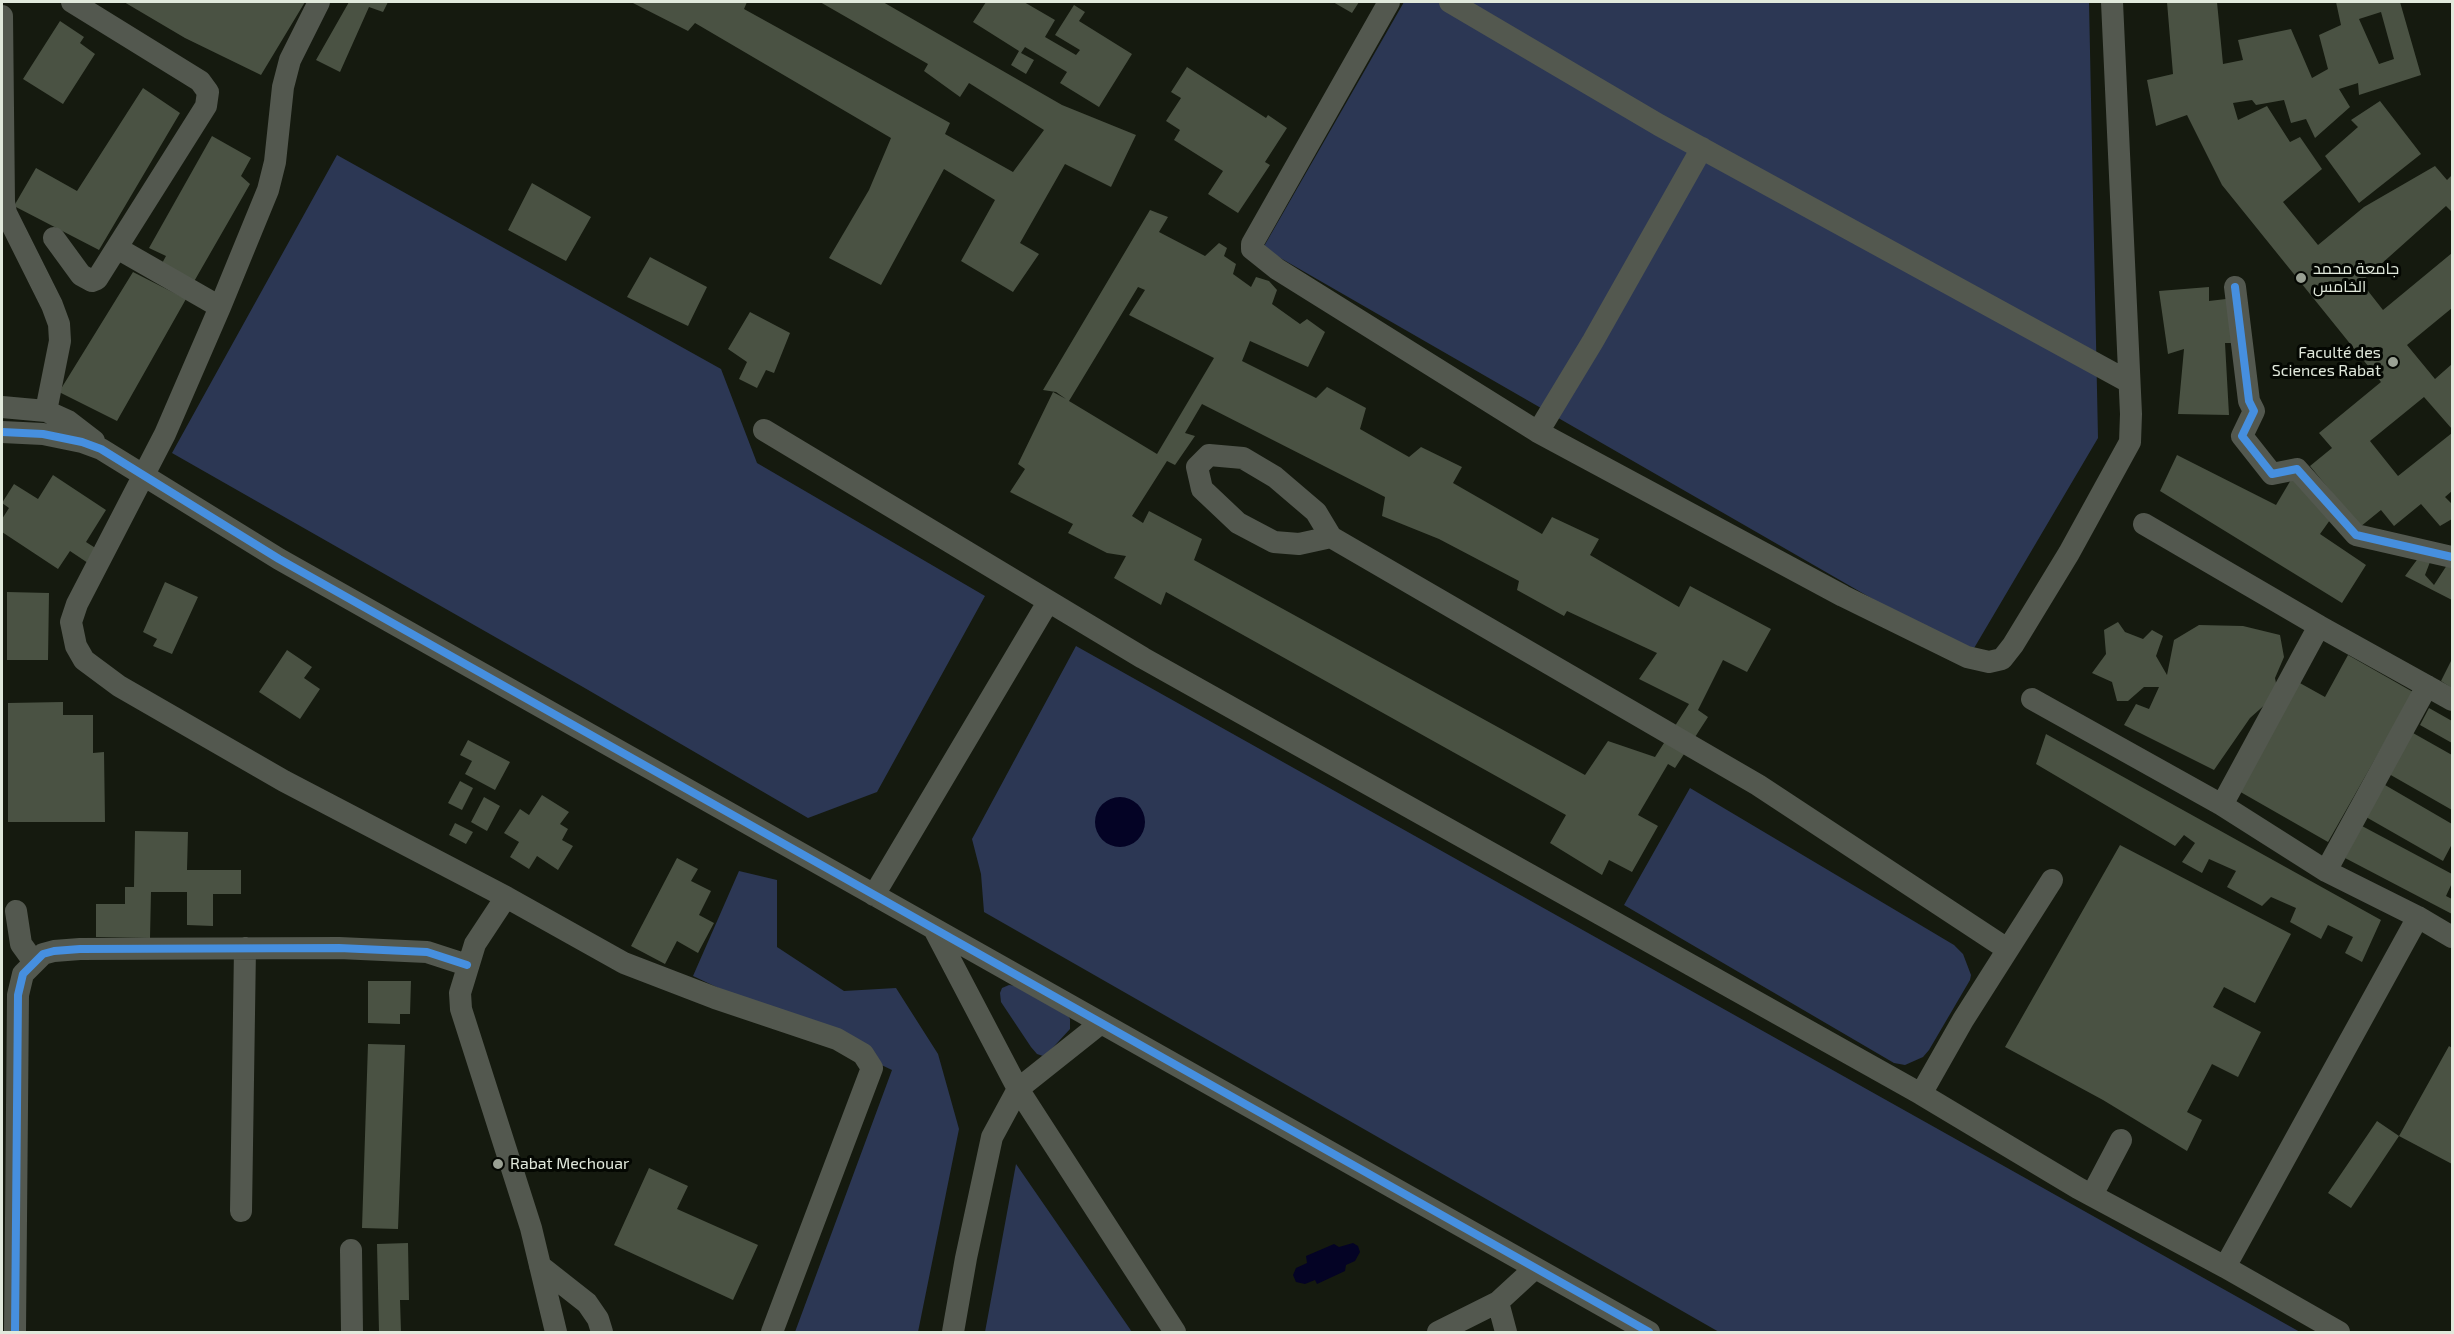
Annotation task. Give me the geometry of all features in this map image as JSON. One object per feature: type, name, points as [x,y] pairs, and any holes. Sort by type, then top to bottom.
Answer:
[{"type":"street","points":[[54,238],[81,275],[92,281],[101,274],[206,106],[208,92],[200,81],[72,2]]},
{"type":"street","points":[[319,2],[290,60],[283,87],[275,162],[268,190],[220,307],[144,475],[77,603],[71,622],[76,646],[84,660],[119,686],[284,781],[506,897],[624,963],[715,998],[837,1039],[855,1048],[869,1061],[872,1068],[860,1104],[808,1233],[772,1332]]},
{"type":"street","points":[[1389,2],[1251,248],[1277,269],[1538,432],[1843,597],[1967,657],[1989,663],[2002,659],[2013,645],[2069,553],[2130,442],[2130,382],[2112,2]]},
{"type":"street","points":[[1450,2],[1702,148],[2130,382]]},
{"type":"street","points":[[2,16],[6,213],[52,305],[59,324],[60,341],[46,411]]},
{"type":"street","points":[[1538,432],[1593,341],[1702,148]]},
{"type":"street","points":[[117,248],[220,307]]},
{"type":"street","points":[[2235,287],[2249,401],[2254,411],[2242,436],[2272,474],[2297,470],[2356,535],[2452,557]]},
{"type":"street","points":[[2,407],[46,411],[77,427],[101,449],[279,559],[1649,1332]]},
{"type":"street","points":[[764,430],[1048,602],[1296,745],[1920,1094],[2092,1195],[2339,1332]]},
{"type":"street","points":[[2,432],[53,436],[101,449]]},
{"type":"street","points":[[1331,537],[1299,544],[1274,542],[1238,524],[1202,489],[1197,467],[1209,455],[1243,458],[1275,477],[1316,512],[1331,537],[1758,785],[2007,949]]},
{"type":"street","points":[[2144,524],[2452,700]]},
{"type":"street","points":[[874,895],[1048,602]]},
{"type":"street","points":[[2222,805],[2319,626]]},
{"type":"street","points":[[2326,871],[2427,686]]},
{"type":"street","points":[[2032,699],[2222,805],[2326,871],[2418,917],[2452,937]]},
{"type":"street","points":[[1920,1094],[2007,949],[2052,880]]},
{"type":"street","points":[[506,897],[476,944],[467,965],[460,993],[463,1018],[510,1158],[556,1332]]},
{"type":"street","points":[[16,911],[21,944],[34,962]]},
{"type":"street","points":[[2225,1267],[2418,917]]},
{"type":"street","points":[[934,928],[1018,1089],[1175,1332]]},
{"type":"street","points":[[241,1211],[245,948]]},
{"type":"street","points":[[15,1332],[18,995],[23,974],[43,954],[80,949],[339,948],[427,952],[467,965]]},
{"type":"street","points":[[952,1332],[992,1137],[1018,1089],[1101,1023]]},
{"type":"street","points":[[2092,1195],[2121,1140]]},
{"type":"street","points":[[351,1250],[352,1332]]},
{"type":"street","points":[[540,1266],[587,1303],[598,1319],[602,1332]]},
{"type":"street","points":[[1438,1332],[1498,1302],[1535,1268]]},
{"type":"street","points":[[1498,1302],[1506,1332]]},
{"type":"shaded area","points":[[1404,2],[2089,2],[2098,438],[1970,655],[1263,248]]},
{"type":"shaded area","points":[[337,155],[721,369],[757,463],[985,596],[877,792],[808,818],[172,453]]},
{"type":"shaded area","points":[[1076,646],[2300,1332],[1719,1332],[984,912],[981,874],[972,839]]},
{"type":"shaded area","points":[[1690,788],[1954,945],[1963,954],[1971,975],[1970,980],[1923,1057],[1905,1065],[1894,1063],[1624,905]]},
{"type":"shaded area","points":[[1120,797],[1138,804],[1145,822],[1138,840],[1120,847],[1102,840],[1095,822],[1102,804]]},
{"type":"shaded area","points":[[739,871],[777,880],[777,947],[844,991],[896,988],[938,1054],[959,1129],[918,1332],[795,1332],[892,1070],[693,976]]},
{"type":"shaded area","points":[[1009,985],[1016,986],[1067,1014],[1070,1019],[1070,1029],[1047,1054],[1043,1056],[1037,1054],[1001,1002],[1002,988]]},
{"type":"shaded area","points":[[1016,1164],[1132,1332],[985,1332]]},
{"type":"shaded area","points":[[1353,1243],[1358,1246],[1360,1252],[1355,1261],[1346,1265],[1345,1271],[1317,1284],[1315,1280],[1305,1284],[1296,1282],[1293,1275],[1296,1268],[1307,1263],[1306,1256],[1334,1244],[1339,1247]]},
{"type":"building","points":[[124,2],[305,2],[261,75],[185,38]]},
{"type":"building","points":[[349,2],[388,2],[383,12],[369,7],[340,72],[316,60]]},
{"type":"building","points":[[631,2],[747,2],[744,9],[950,123],[945,134],[1013,172],[1044,130],[969,83],[960,97],[924,71],[928,64],[820,2],[883,2],[1062,105],[1136,135],[1111,187],[1065,164],[1020,243],[1039,254],[1013,292],[961,261],[995,200],[944,169],[881,285],[829,258],[869,190],[891,138],[695,23],[688,31]]},
{"type":"building","points":[[986,2],[1024,2],[1055,20],[1045,37],[1076,55],[1080,50],[1055,35],[1074,5],[1085,12],[1079,21],[1132,54],[1099,107],[1060,83],[1067,72],[1025,47],[1021,53],[1034,60],[1026,74],[1011,65],[1019,51],[973,22]]},
{"type":"building","points":[[1333,2],[1359,2],[1352,13]]},
{"type":"building","points":[[2167,2],[2217,2],[2223,64],[2243,60],[2238,40],[2291,29],[2312,78],[2328,69],[2319,35],[2341,25],[2336,2],[2400,2],[2421,75],[2359,95],[2358,83],[2339,89],[2350,107],[2315,138],[2306,119],[2291,123],[2284,100],[2256,105],[2252,100],[2233,103],[2238,120],[2267,106],[2290,142],[2300,137],[2322,169],[2283,202],[2318,245],[2364,207],[2435,166],[2447,180],[2452,175],[2452,212],[2446,206],[2361,282],[2383,310],[2452,253],[2452,308],[2407,345],[2435,379],[2452,364],[2452,429],[2424,397],[2370,441],[2398,476],[2452,433],[2452,491],[2445,497],[2452,504],[2452,519],[2440,526],[2421,504],[2394,526],[2381,510],[2360,527],[2310,466],[2332,448],[2319,433],[2381,382],[2222,185],[2187,115],[2156,126],[2147,80],[2173,74]],"holes":[[[2381,12],[2394,59],[2379,64],[2359,19]]]},
{"type":"building","points":[[60,21],[84,37],[80,43],[95,54],[63,104],[23,79]]},
{"type":"building","points":[[1187,67],[1266,118],[1268,115],[1287,128],[1265,162],[1270,165],[1238,213],[1208,194],[1223,171],[1174,140],[1180,130],[1166,121],[1181,98],[1171,92]]},
{"type":"building","points":[[143,88],[180,113],[99,250],[14,206],[36,168],[77,191]]},
{"type":"building","points":[[2380,101],[2421,154],[2359,203],[2325,156],[2358,127],[2351,120]]},
{"type":"building","points":[[212,136],[251,158],[241,176],[250,184],[192,285],[160,267],[166,256],[149,248]]},
{"type":"building","points":[[532,183],[591,217],[566,261],[508,230]]},
{"type":"building","points":[[1150,210],[1168,217],[1159,232],[1205,256],[1219,243],[1227,248],[1224,256],[1236,264],[1233,274],[1251,287],[1256,277],[1269,281],[1277,290],[1272,304],[1300,324],[1307,319],[1325,332],[1308,367],[1250,341],[1242,361],[1316,398],[1327,387],[1366,408],[1360,429],[1409,457],[1421,447],[1462,467],[1453,483],[1542,534],[1552,517],[1599,539],[1590,555],[1679,607],[1690,586],[1771,629],[1747,672],[1723,660],[1698,710],[1708,717],[1675,768],[1668,764],[1638,815],[1658,826],[1632,872],[1609,860],[1602,875],[1550,843],[1566,815],[1166,592],[1161,605],[1114,578],[1126,556],[1107,553],[1068,533],[1073,524],[1010,492],[1025,469],[1018,464],[1053,392],[1066,399],[1056,392],[1043,390]],"holes":[[[1138,287],[1145,290],[1129,315],[1214,358],[1157,454],[1069,401]],[[1202,404],[1385,497],[1382,516],[1439,539],[1519,581],[1517,590],[1564,616],[1567,611],[1657,653],[1639,679],[1689,704],[1655,757],[1608,741],[1585,775],[1194,560],[1202,539],[1149,511],[1143,523],[1132,516],[1167,461],[1175,465],[1195,436],[1185,433]]]},
{"type":"building","points":[[650,257],[707,287],[688,326],[627,297]]},
{"type":"building","points":[[133,272],[186,299],[117,421],[59,392]]},
{"type":"building","points":[[2209,287],[2209,301],[2226,299],[2234,343],[2225,343],[2229,415],[2178,414],[2184,349],[2168,354],[2159,291]]},
{"type":"building","points":[[750,312],[790,333],[774,373],[766,370],[757,388],[739,379],[747,362],[728,349]]},
{"type":"building","points":[[2177,455],[2276,505],[2295,473],[2330,520],[2320,534],[2366,565],[2342,603],[2160,491]]},
{"type":"building","points":[[53,475],[106,510],[86,542],[97,549],[88,563],[70,551],[58,569],[2,532],[2,519],[9,508],[2,503],[14,484],[38,499]]},
{"type":"building","points":[[2422,553],[2430,562],[2425,575],[2434,585],[2447,565],[2452,567],[2452,600],[2405,576]]},
{"type":"building","points":[[165,582],[198,597],[172,654],[153,646],[157,639],[143,632]]},
{"type":"building","points":[[7,592],[49,593],[48,660],[7,660]]},
{"type":"building","points":[[2118,622],[2125,632],[2143,639],[2152,630],[2163,636],[2156,656],[2167,675],[2174,640],[2199,625],[2243,626],[2280,635],[2284,657],[2275,678],[2278,693],[2250,718],[2214,770],[2124,725],[2136,704],[2149,709],[2159,687],[2144,687],[2128,701],[2117,701],[2112,682],[2092,673],[2106,654],[2104,630]]},
{"type":"building","points":[[287,650],[312,667],[304,678],[320,689],[300,719],[259,692]]},
{"type":"building","points":[[2348,655],[2413,692],[2328,842],[2237,790],[2298,682],[2325,697]]},
{"type":"building","points":[[2452,659],[2452,688],[2441,681]]},
{"type":"building","points":[[63,702],[63,715],[93,715],[93,753],[104,752],[105,822],[8,822],[8,703]]},
{"type":"building","points":[[2429,708],[2452,721],[2452,743],[2420,725]]},
{"type":"building","points":[[2413,733],[2452,755],[2452,810],[2389,774]]},
{"type":"building","points":[[2046,734],[2381,920],[2362,962],[2345,953],[2353,937],[2328,925],[2321,939],[2290,922],[2296,908],[2271,897],[2262,906],[2227,887],[2236,871],[2209,859],[2202,873],[2182,862],[2195,843],[2184,835],[2175,846],[2036,764]]},
{"type":"building","points":[[468,740],[510,762],[495,790],[465,774],[472,761],[460,755]]},
{"type":"building","points":[[460,781],[473,788],[462,810],[448,803]]},
{"type":"building","points":[[2385,785],[2452,824],[2452,844],[2443,861],[2366,817]]},
{"type":"building","points":[[542,795],[569,812],[560,824],[568,829],[562,840],[573,846],[558,870],[537,856],[529,869],[510,857],[519,842],[504,833],[520,809],[529,815]]},
{"type":"building","points":[[484,797],[500,806],[487,831],[471,822]]},
{"type":"building","points":[[455,823],[473,832],[466,844],[449,835]]},
{"type":"building","points":[[2362,826],[2452,874],[2452,883],[2446,896],[2452,899],[2452,914],[2345,858]]},
{"type":"building","points":[[135,831],[188,832],[187,870],[241,870],[241,894],[213,894],[213,926],[187,925],[187,892],[151,892],[150,938],[96,937],[96,904],[125,904],[125,887],[134,887]]},
{"type":"building","points":[[2120,845],[2291,934],[2255,1003],[2224,987],[2213,1007],[2261,1032],[2238,1077],[2212,1064],[2187,1112],[2202,1120],[2187,1151],[2103,1100],[2005,1047]]},
{"type":"building","points":[[677,858],[698,869],[691,881],[711,891],[699,915],[714,923],[698,953],[677,941],[665,964],[631,946]]},
{"type":"building","points":[[368,981],[411,981],[410,1014],[400,1014],[400,1024],[368,1023]]},
{"type":"building","points":[[368,1044],[405,1045],[398,1229],[362,1228]]},
{"type":"building","points":[[2449,1046],[2452,1048],[2452,1164],[2399,1136]]},
{"type":"building","points":[[2377,1121],[2399,1136],[2351,1208],[2328,1193]]},
{"type":"building","points":[[649,1168],[688,1186],[677,1209],[758,1245],[733,1300],[614,1245]]},
{"type":"building","points":[[408,1243],[409,1300],[400,1300],[401,1332],[379,1332],[377,1244]]},
{"type":"cycle path","points":[[2235,287],[2249,401],[2254,411],[2242,436],[2272,474],[2297,469],[2356,535],[2452,557]]},
{"type":"cycle path","points":[[2,432],[43,434],[82,442],[101,449],[279,559],[1649,1332]]},
{"type":"cycle path","points":[[15,1332],[18,995],[23,974],[43,954],[80,949],[339,948],[427,952],[467,965]]},
{"type":"place","name":"جامعة محمد الخامس","points":[[2301,278]]},
{"type":"place","name":"Faculté des Sciences Rabat","points":[[2393,362]]},
{"type":"place","name":"Rabat Mechouar","points":[[498,1164]]}]
